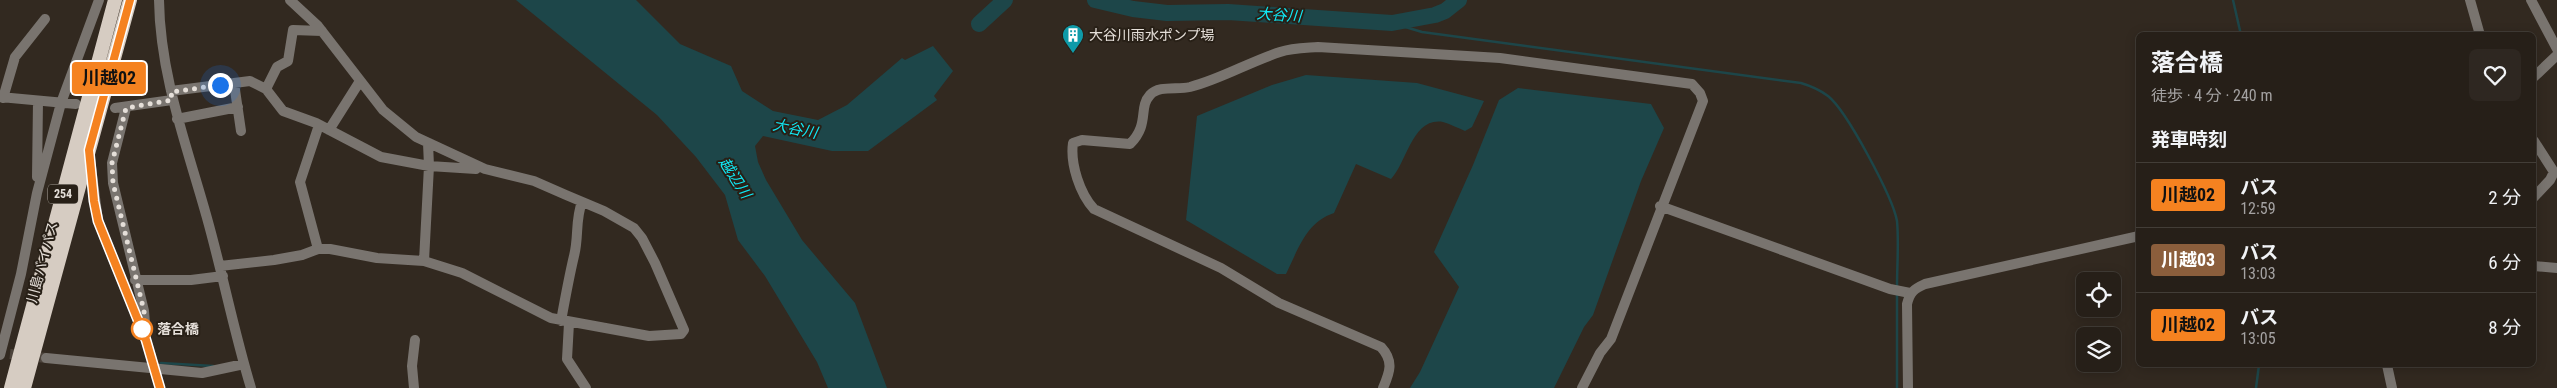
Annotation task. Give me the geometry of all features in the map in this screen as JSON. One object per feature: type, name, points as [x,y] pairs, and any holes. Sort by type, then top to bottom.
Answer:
[{"type":"highway","name":"川島バイパス","points":[[11,388],[115,0]]},
{"type":"highway","name":"川島バイパス","points":[[24,388],[130,0]]},
{"type":"street","points":[[3,353],[37,193],[61,103],[99,0]]},
{"type":"street","points":[[159,0],[161,40],[177,119],[221,271],[251,388]]},
{"type":"street","points":[[135,280],[191,280],[221,271],[302,255],[318,249],[377,258],[424,261],[462,273],[550,318],[565,322],[649,336],[676,336],[684,330],[642,238],[634,228],[622,220],[534,182],[485,169],[428,143],[394,121],[360,81],[322,31],[290,0]]},
{"type":"street","points":[[2470,0],[2479,32]]},
{"type":"street","points":[[2531,0],[2557,49]]},
{"type":"street","points":[[45,19],[15,58],[2,97],[76,104]]},
{"type":"street","points":[[266,89],[277,67],[288,60],[293,30],[322,31]]},
{"type":"street","points":[[1383,388],[1390,366],[1390,359],[1381,347],[1279,303],[1221,268],[1094,209],[1087,202],[1076,172],[1073,143],[1082,140],[1130,144],[1139,136],[1144,124],[1144,110],[1149,96],[1159,89],[1180,90],[1203,83],[1282,51],[1318,47],[1500,58],[1692,84],[1700,93],[1703,101],[1660,206],[1611,339],[1600,353],[1582,388]]},
{"type":"street","points":[[2536,75],[2557,55]]},
{"type":"street","points":[[146,340],[144,311],[113,183],[112,163],[120,108],[250,81],[266,89],[283,111],[319,125],[381,157],[430,166],[485,169]]},
{"type":"street","points":[[329,130],[360,81]]},
{"type":"street","points":[[234,83],[241,131]]},
{"type":"street","points":[[37,193],[38,101]]},
{"type":"street","points":[[177,119],[238,107]]},
{"type":"street","points":[[318,249],[300,182],[319,125]]},
{"type":"street","points":[[424,261],[430,166],[428,143]]},
{"type":"street","points":[[2536,144],[2554,164],[2554,172],[2550,180],[2536,196]]},
{"type":"street","points":[[89,150],[98,221],[146,340],[160,388]]},
{"type":"street","points":[[582,202],[577,214],[574,255],[570,266],[565,322],[567,359],[586,388]]},
{"type":"street","points":[[1660,206],[1890,289],[1910,293],[1925,284],[2136,237]]},
{"type":"street","points":[[2536,266],[2557,268]]},
{"type":"street","points":[[1908,388],[1907,304],[1910,293]]},
{"type":"street","points":[[414,388],[415,340]]},
{"type":"street","points":[[46,358],[202,373],[244,364]]},
{"type":"street","points":[[2387,367],[2392,388]]},
{"type":"water","name":"越辺川","points":[[516,0],[636,0],[680,44],[731,66],[742,91],[773,111],[818,120],[847,105],[902,58],[905,60],[933,46],[953,71],[934,96],[937,100],[868,151],[832,151],[763,136],[755,146],[758,162],[766,180],[802,240],[855,303],[887,388],[828,388],[817,362],[765,276],[738,240],[725,195],[696,157],[657,115]]},
{"type":"water","points":[[1306,75],[1417,83],[1484,101],[1472,127],[1465,131],[1443,122],[1433,122],[1424,127],[1411,143],[1397,172],[1391,179],[1356,164],[1334,213],[1324,217],[1310,230],[1299,247],[1286,274],[1277,274],[1186,220],[1197,116],[1272,85]]},
{"type":"water","points":[[1518,88],[1651,104],[1664,128],[1641,181],[1593,315],[1584,327],[1554,388],[1410,388],[1420,372],[1459,287],[1434,252],[1473,165],[1499,100]]},
{"type":"waterway","name":"大谷川","points":[[979,24],[1005,0]]},
{"type":"waterway","name":"大谷川","points":[[1095,0],[1133,9],[1167,13],[1228,12],[1392,23],[1435,15],[1445,11],[1459,0]]},
{"type":"waterway","points":[[2233,0],[2240,32]]},
{"type":"waterway","points":[[1392,23],[1422,32],[1801,83],[1819,90],[1836,105],[1857,136],[1894,210],[1898,229],[1897,287]]},
{"type":"waterway","points":[[1897,292],[1897,388]]},
{"type":"waterway","points":[[161,363],[213,366]]},
{"type":"waterway","points":[[2256,388],[2259,367]]},
{"type":"tunnel","points":[[10,354],[46,358]]},
{"type":"bus line","name":"川越02","points":[[130,0],[89,150],[91,176],[94,201],[103,237],[134,307],[160,388]]},
{"type":"place","name":"大谷川雨水ポンプ場","points":[[1073,54]]},
{"type":"place","name":"落合橋","points":[[142,329]]},
{"type":"route","points":[[142,329],[145,325],[144,311],[131,266],[113,183],[112,163],[126,108],[172,100],[171,92],[220,85]]}]
